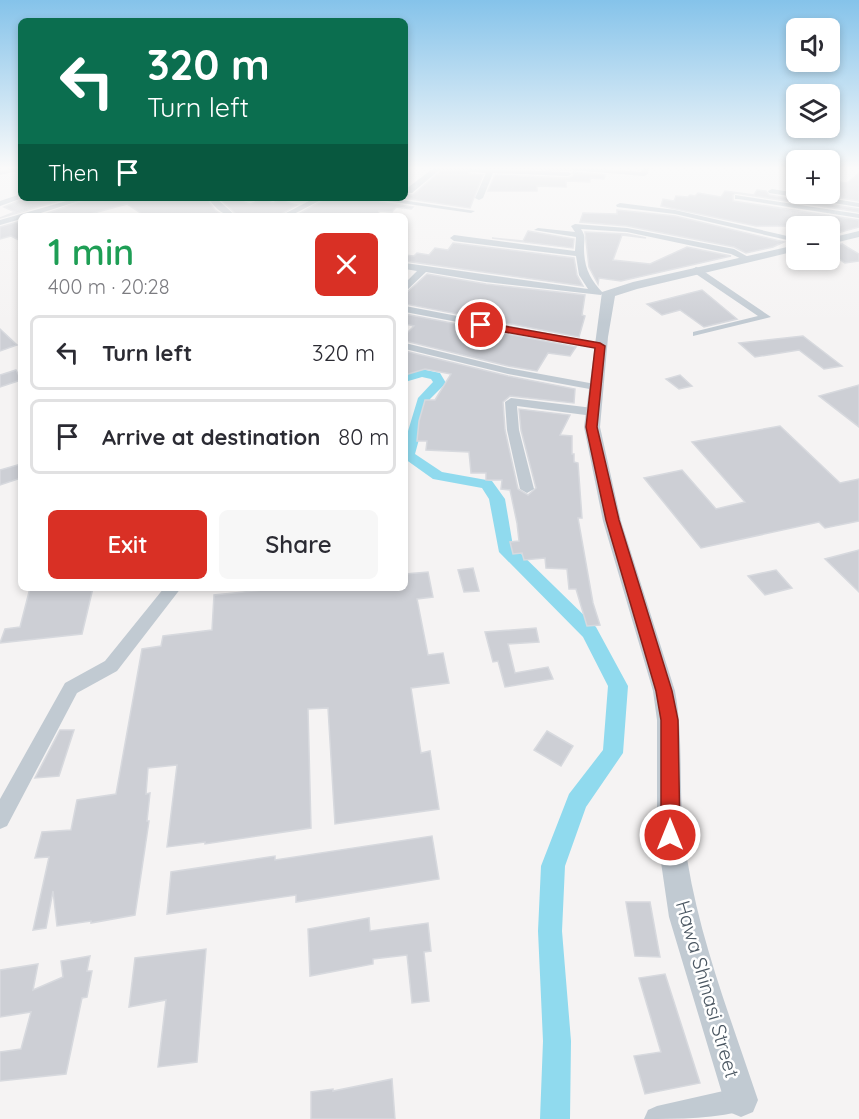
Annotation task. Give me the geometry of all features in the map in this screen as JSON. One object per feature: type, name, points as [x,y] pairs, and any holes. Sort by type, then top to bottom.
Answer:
[{"type":"street","points":[[706,219],[786,238]]},
{"type":"street","points":[[601,294],[590,286],[585,275],[580,254],[581,235],[575,226],[627,230],[726,250],[746,258]]},
{"type":"street","points":[[538,230],[581,235]]},
{"type":"street","points":[[840,238],[859,234]]},
{"type":"street","points":[[454,238],[580,254]]},
{"type":"street","points":[[408,267],[601,294],[786,250]]},
{"type":"street","points":[[408,286],[423,270]]},
{"type":"street","points":[[696,270],[766,317],[697,334]]},
{"type":"street","name":"Hawa Shinasi Street","points":[[601,294],[609,297],[605,306],[592,427],[603,484],[664,691],[669,720],[670,835],[683,917],[741,1100]]},
{"type":"street","points":[[408,310],[600,346]]},
{"type":"street","points":[[408,347],[595,387]]},
{"type":"street","points":[[527,489],[513,430],[511,402],[593,412]]},
{"type":"street","points":[[0,819],[71,688],[111,666],[171,591]]},
{"type":"street","points":[[657,1119],[741,1100]]},
{"type":"building","points":[[581,219],[688,219],[784,242],[746,253],[734,247],[627,226],[580,222]]},
{"type":"building","points":[[724,219],[786,219],[786,226],[756,226]]},
{"type":"building","points":[[840,219],[859,220],[859,227],[840,232]]},
{"type":"building","points":[[18,222],[18,240],[11,236],[0,239],[0,227]]},
{"type":"building","points":[[528,231],[574,239],[573,248],[492,238],[523,241]]},
{"type":"building","points":[[585,232],[627,234],[646,238],[622,235],[613,260],[650,264],[687,247],[731,256],[621,281],[599,278],[598,284],[589,267]]},
{"type":"building","points":[[453,243],[574,258],[577,275],[583,286],[408,261],[408,255],[414,256],[417,253],[429,255],[435,248],[448,250]]},
{"type":"building","points":[[840,244],[859,254],[859,261],[845,263],[840,260]]},
{"type":"building","points":[[427,274],[486,284],[585,295],[582,315],[585,316],[579,337],[408,305],[408,291]]},
{"type":"building","points":[[702,290],[737,319],[704,327],[680,310],[662,315],[647,304]]},
{"type":"building","points":[[408,315],[576,347],[570,356],[548,353],[537,371],[408,342],[408,332],[414,326],[408,325]]},
{"type":"building","points":[[0,329],[17,345],[0,351]]},
{"type":"building","points":[[803,336],[842,366],[824,369],[799,350],[755,357],[739,343]]},
{"type":"building","points":[[408,352],[508,376],[575,389],[574,403],[510,396],[503,402],[505,430],[518,489],[528,495],[536,488],[521,430],[519,409],[570,415],[560,435],[572,436],[572,454],[574,454],[574,462],[578,463],[582,518],[578,518],[593,603],[600,625],[587,626],[576,589],[569,589],[567,569],[546,568],[545,558],[524,560],[522,553],[513,554],[510,542],[519,541],[517,523],[510,490],[501,489],[502,480],[486,480],[486,473],[471,473],[469,452],[426,450],[427,441],[417,441],[419,421],[425,400],[435,400],[451,374],[425,369],[408,374]]},
{"type":"building","points":[[16,370],[18,381],[0,387],[0,375]]},
{"type":"building","points":[[680,375],[692,386],[679,389],[666,379]]},
{"type":"building","points":[[859,385],[859,427],[819,396]]},
{"type":"building","points":[[780,426],[840,483],[859,479],[859,521],[825,528],[819,522],[701,548],[644,478],[682,470],[716,509],[745,502],[692,442]]},
{"type":"building","points":[[18,465],[18,479],[0,485],[0,470]]},
{"type":"building","points":[[859,550],[859,592],[825,559]]},
{"type":"building","points":[[473,568],[479,591],[464,592],[458,570]]},
{"type":"building","points":[[776,570],[792,588],[765,595],[748,576]]},
{"type":"building","points":[[428,572],[433,597],[417,599],[428,655],[443,653],[449,683],[411,688],[421,753],[430,751],[439,809],[335,824],[328,708],[308,709],[311,828],[205,844],[205,842],[167,847],[177,765],[148,768],[146,794],[150,793],[147,821],[149,821],[135,915],[57,926],[53,891],[46,928],[33,930],[49,857],[35,858],[42,832],[71,830],[77,800],[116,794],[142,649],[161,646],[163,636],[212,630],[214,595],[253,591],[408,591],[408,574]]},
{"type":"building","points":[[29,591],[92,591],[82,634],[0,643],[5,629],[20,627]]},
{"type":"building","points":[[536,628],[539,642],[508,644],[515,673],[548,667],[553,679],[505,687],[498,661],[493,662],[485,632]]},
{"type":"building","points":[[60,730],[74,730],[59,776],[35,778]]},
{"type":"building","points":[[547,731],[573,746],[561,766],[534,750]]},
{"type":"building","points":[[432,836],[439,879],[296,902],[296,895],[167,914],[171,872],[275,856],[275,860]]},
{"type":"building","points":[[626,902],[650,902],[660,957],[635,956]]},
{"type":"building","points":[[369,918],[370,931],[428,923],[431,951],[424,952],[429,1001],[412,1003],[407,955],[373,959],[373,964],[310,976],[308,929]]},
{"type":"building","points":[[206,949],[197,1062],[158,1067],[166,1000],[129,1007],[135,958]]},
{"type":"building","points":[[90,956],[87,971],[92,971],[87,997],[82,998],[66,1074],[0,1081],[0,1052],[21,1049],[31,1012],[0,1017],[0,970],[38,964],[33,990],[63,977],[61,961]]},
{"type":"building","points":[[665,974],[700,1083],[645,1094],[634,1056],[661,1052],[639,978]]},
{"type":"building","points":[[392,1079],[395,1119],[311,1119],[311,1092],[333,1089],[333,1091]]},
{"type":"waterway","points":[[408,377],[421,373],[436,376],[440,383],[424,398],[408,455]]},
{"type":"waterway","points":[[408,455],[438,476],[487,484],[497,499],[505,548],[590,632],[618,686],[613,753],[577,801],[553,866],[550,931],[557,1041],[555,1119]]},
{"type":"route","points":[[481,325],[600,346],[592,427],[612,520],[664,691],[669,720],[670,835]]}]
